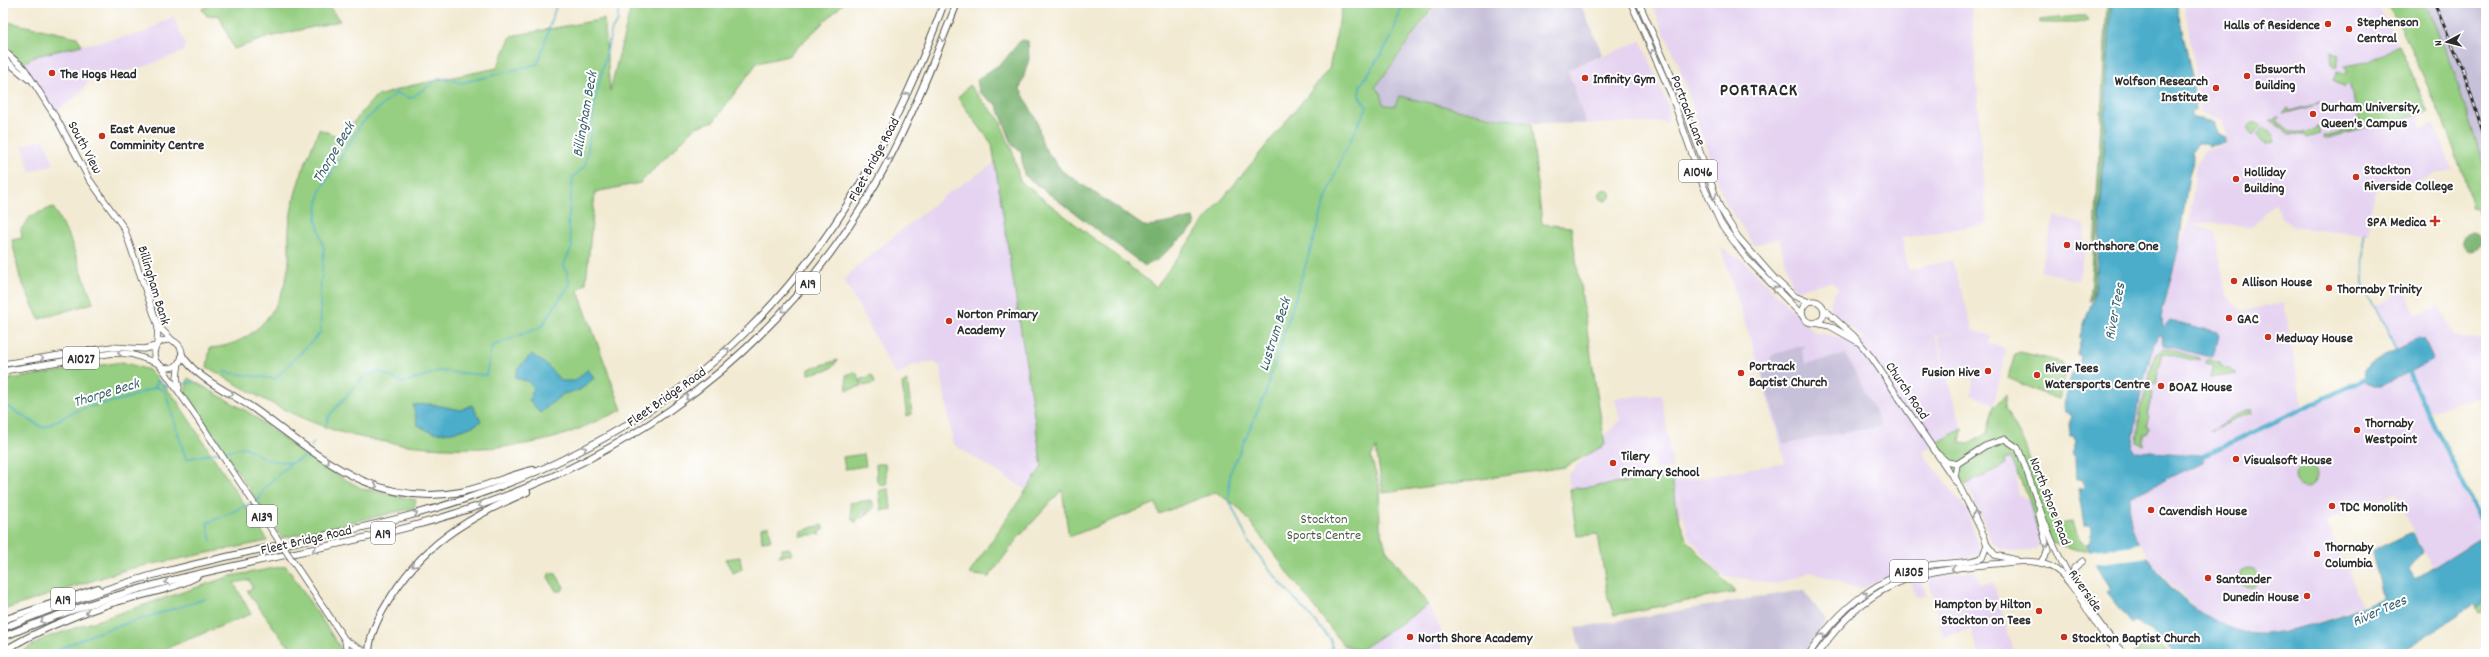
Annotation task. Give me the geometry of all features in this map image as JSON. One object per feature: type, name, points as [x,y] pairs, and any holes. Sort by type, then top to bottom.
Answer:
[{"type":"highway","name":"Fleet Bridge Road","points":[[125,583],[227,557],[415,514],[486,492],[549,466],[624,427],[681,388],[729,349],[784,293],[819,249],[866,178],[900,111],[944,3]]},
{"type":"highway","name":"Fleet Bridge Road","points":[[205,573],[318,549],[409,527],[495,500],[557,476],[620,443],[692,395],[747,348],[809,282],[865,203],[895,148],[922,90],[957,3]]},
{"type":"highway","name":"A19","points":[[182,355],[193,370],[256,410],[314,454],[359,481],[380,488],[420,495],[461,492],[549,466]]},
{"type":"highway","points":[[369,654],[371,635],[379,618],[396,588],[412,566],[450,532],[490,509],[557,476]]},
{"type":"highway","name":"A19","points":[[3,637],[89,604],[205,573]]},
{"type":"highway","points":[[3,651],[38,632],[109,604],[180,585],[205,573]]},
{"type":"highway","name":"A19","points":[[3,620],[91,589],[125,583]]},
{"type":"highway","name":"A19","points":[[3,628],[79,598],[125,583]]},
{"type":"main road","name":"Portrack Lane","points":[[1630,3],[1671,94],[1702,185],[1716,214],[1746,258],[1803,316]]},
{"type":"main road","name":"Portrack Lane","points":[[1639,3],[1679,93],[1720,208],[1738,237],[1775,279],[1794,296],[1809,302]]},
{"type":"main road","points":[[3,50],[24,68],[31,82]]},
{"type":"main road","points":[[3,58],[31,82]]},
{"type":"main road","name":"South View","points":[[31,82],[58,121],[89,179],[122,223],[126,233]]},
{"type":"main road","name":"Billingham Bank","points":[[126,233],[158,326],[157,345]]},
{"type":"main road","name":"A1046","points":[[1809,302],[1816,301],[1824,309]]},
{"type":"main road","points":[[1803,316],[1803,308],[1809,302]]},
{"type":"main road","points":[[1815,323],[1822,318],[1824,309]]},
{"type":"main road","name":"Church Road","points":[[1824,309],[1859,343],[1872,358],[1936,452],[1941,463],[1958,486],[1979,523],[1987,545]]},
{"type":"main road","name":"A1046","points":[[1803,316],[1809,322],[1815,323]]},
{"type":"main road","name":"Church Road","points":[[1815,323],[1830,326],[1859,343]]},
{"type":"main road","points":[[158,326],[180,347],[182,355],[179,362],[168,368],[159,364],[154,355],[157,345],[164,340],[172,340]]},
{"type":"main road","name":"A1027","points":[[3,364],[112,347],[144,349],[157,345]]},
{"type":"main road","name":"A1027","points":[[3,371],[113,354],[131,354],[159,364]]},
{"type":"main road","name":"A139","points":[[179,362],[177,377],[180,394]]},
{"type":"main road","name":"A139","points":[[159,364],[199,421],[345,640],[348,654],[355,650],[362,649]]},
{"type":"main road","name":"North Shore Road","points":[[1957,464],[1996,441],[2005,439],[2018,448],[2037,501],[2063,562]]},
{"type":"main road","name":"Church Road","points":[[1936,452],[1946,462],[1957,464],[1954,474],[1958,486]]},
{"type":"main road","points":[[2037,501],[2048,551],[2041,562]]},
{"type":"main road","name":"Riverside","points":[[1987,545],[1995,554],[2019,561]]},
{"type":"main road","name":"A1305","points":[[1809,654],[1844,611],[1872,589],[1906,572],[1922,568],[1977,560],[1982,558],[1987,545]]},
{"type":"main road","name":"Riverside","points":[[1817,654],[1860,606],[1900,580],[1924,573],[2019,561],[2041,562],[2056,570],[2064,577],[2101,634],[2119,654]]},
{"type":"main road","points":[[2073,579],[2074,568],[2083,561]]},
{"type":"main road","name":"Riverside","points":[[2063,562],[2105,631],[2126,654]]},
{"type":"main road","name":"A139","points":[[345,640],[369,654]]},
{"type":"shaded area","points":[[1438,3],[1580,3],[1603,55],[1568,70],[1586,124],[1523,123],[1399,96],[1395,106],[1384,105],[1381,93],[1375,88]]},
{"type":"shaded area","points":[[1651,3],[1971,3],[1987,224],[1902,238],[1908,270],[1952,260],[1973,330],[1991,336],[1989,344],[2001,346],[2006,351],[1994,404],[1971,395],[1973,379],[1945,367],[1938,336],[1958,332],[1935,335],[1962,429],[1922,452],[1966,509],[1981,553],[1976,556],[1915,564],[1861,589],[1810,572],[1776,584],[1721,575],[1688,535],[1677,487],[1682,515],[1578,535],[1568,475],[1620,420],[1615,398],[1661,395],[1673,468],[1654,470],[1653,459],[1645,460],[1647,475],[1674,472],[1676,482],[1785,462],[1762,375],[1721,248],[1742,260],[1815,333],[1867,341],[1832,311],[1830,302],[1838,288],[1831,282],[1797,289],[1792,286],[1779,238],[1754,245],[1725,202],[1678,63]]},
{"type":"shaded area","points":[[2184,3],[2374,3],[2385,17],[2429,112],[2417,115],[2422,129],[2434,124],[2453,169],[2434,173],[2420,181],[2374,192],[2367,235],[2292,227],[2282,217],[2275,203],[2251,227],[2209,222],[2191,224],[2215,232],[2226,295],[2242,311],[2284,303],[2303,409],[2365,380],[2366,382],[2409,372],[2431,361],[2420,338],[2396,350],[2387,327],[2374,307],[2405,291],[2416,316],[2439,306],[2455,337],[2486,340],[2486,398],[2457,401],[2428,414],[2486,531],[2484,537],[2434,568],[2422,551],[2396,492],[2326,522],[2343,560],[2345,559],[2361,607],[2289,631],[2271,634],[2242,632],[2230,629],[2199,611],[2149,561],[2142,550],[2132,526],[2130,499],[2135,451],[2132,447],[2136,413],[2154,342],[2159,334],[2162,337],[2161,341],[2218,334],[2169,320],[2164,328],[2160,325],[2178,250],[2189,223],[2196,166],[2204,151],[2228,144],[2222,120],[2199,112],[2195,67]]},
{"type":"shaded area","points":[[2425,3],[2486,3],[2486,173],[2450,60]]},
{"type":"shaded area","points":[[173,16],[185,44],[183,52],[143,67],[91,79],[78,95],[54,113],[31,82],[14,67],[3,77],[3,48],[24,63],[36,56],[144,33]]},
{"type":"shaded area","points":[[1641,41],[1669,108],[1667,122],[1586,124],[1568,70]]},
{"type":"shaded area","points":[[44,139],[54,164],[30,172],[23,146]]},
{"type":"shaded area","name":"Norton Primary Academy","points":[[1012,152],[1049,470],[1031,493],[953,444],[940,366],[933,362],[915,364],[896,376],[844,280],[856,267],[944,196]]},
{"type":"shaded area","points":[[2055,216],[2085,225],[2084,253],[2078,281],[2040,270]]},
{"type":"shaded area","points":[[1804,345],[1802,351],[1805,364],[1846,354],[1882,426],[1783,444],[1762,373],[1772,355]]},
{"type":"shaded area","points":[[2011,458],[2017,472],[2017,494],[2029,500],[2040,540],[2037,549],[2015,552],[2002,549],[1992,542],[1973,497],[1965,485],[2005,465],[2004,460]]},
{"type":"shaded area","points":[[1976,571],[1979,585],[1993,582],[2014,654],[1979,654],[1972,629],[1943,637],[1928,578]]},
{"type":"shaded area","points":[[1917,580],[1923,582],[1926,595],[1916,598],[1911,581]]},
{"type":"shaded area","points":[[1803,590],[1827,621],[1804,654],[1581,654],[1575,628]]},
{"type":"shaded area","name":"North Shore Academy","points":[[1428,605],[1440,628],[1442,654],[1344,654],[1343,645],[1360,650]]},
{"type":"green space","points":[[211,3],[332,3],[330,8],[340,21],[269,37],[234,49],[219,15],[207,16],[202,9]]},
{"type":"green space","points":[[632,3],[844,3],[788,56],[757,63],[714,121],[696,127],[640,183],[595,192],[586,283],[578,291],[622,410],[566,434],[539,442],[475,448],[441,448],[407,445],[343,433],[317,424],[275,405],[207,367],[210,348],[227,345],[254,331],[274,308],[281,294],[289,262],[289,227],[293,204],[300,178],[319,129],[347,140],[353,123],[375,97],[409,86],[497,68],[511,36],[604,19],[610,91]]},
{"type":"green space","name":"Stockton Sports Centre","points":[[1343,3],[1436,3],[1375,88],[1381,93],[1384,105],[1395,106],[1399,96],[1492,117],[1531,123],[1542,224],[1571,227],[1605,445],[1565,467],[1383,493],[1376,448],[1371,457],[1379,485],[1380,527],[1386,549],[1428,605],[1360,650],[1343,645],[1240,509],[1216,492],[1159,514],[1156,503],[1069,537],[1062,490],[1018,538],[989,577],[969,574],[1042,467],[992,144],[958,98],[969,85],[999,119],[1013,153],[1020,181],[1156,287],[1206,219],[1329,69]]},
{"type":"green space","points":[[2107,3],[2111,3],[2100,213],[2092,299],[2089,301],[2095,234]]},
{"type":"green space","points":[[2386,3],[2425,3],[2450,60],[2486,173],[2486,227],[2475,207],[2472,208],[2456,155],[2443,121],[2405,36]]},
{"type":"green space","points":[[2086,16],[2089,20],[2077,23],[2040,23],[2040,20]]},
{"type":"green space","points":[[3,21],[77,37],[82,45],[36,56],[24,63],[3,48]]},
{"type":"green space","points":[[1021,40],[1028,41],[1029,59],[1020,89],[1037,121],[1043,146],[1062,171],[1145,227],[1193,218],[1195,226],[1157,260],[1145,266],[1024,175],[1021,151],[1013,146],[997,105],[979,92],[977,79],[1002,63]]},
{"type":"green space","points":[[2399,45],[2429,112],[2324,139],[2323,136],[2361,127],[2349,83],[2345,87],[2333,80],[2337,72],[2344,74],[2347,72],[2344,66],[2368,62]]},
{"type":"green space","points":[[2331,52],[2340,54],[2336,68],[2332,66]]},
{"type":"green space","points":[[2321,103],[2283,114],[2288,108],[2289,111]]},
{"type":"green space","points":[[2280,117],[2277,120],[2281,125],[2290,131],[2305,132],[2316,129],[2317,126],[2320,134],[2307,138],[2305,135],[2289,134],[2270,120]]},
{"type":"green space","points":[[2253,122],[2261,125],[2252,136],[2247,128]]},
{"type":"green space","points":[[2263,127],[2273,136],[2275,143],[2265,144],[2256,136]]},
{"type":"green space","points":[[1603,190],[1607,190],[1609,191],[1609,199],[1603,200],[1600,197],[1600,193]]},
{"type":"green space","points":[[53,207],[70,239],[93,303],[39,319],[20,278],[12,240],[22,238],[21,229],[31,216]]},
{"type":"green space","points":[[2472,232],[2478,235],[2481,241],[2478,247],[2472,250],[2466,247],[2463,241],[2466,235]]},
{"type":"green space","points":[[2164,348],[2199,358],[2199,360],[2192,360],[2163,353],[2155,385],[2152,384],[2150,392],[2153,393],[2147,415],[2149,416],[2146,426],[2149,427],[2147,434],[2144,434],[2144,445],[2137,441],[2140,413],[2155,354]]},
{"type":"green space","name":"River Tees Watersports Centre","points":[[2020,352],[2062,362],[2066,371],[2059,399],[2008,378],[2015,354]]},
{"type":"green space","points":[[838,360],[830,369],[809,374],[809,369]]},
{"type":"green space","points":[[2206,360],[2220,363],[2220,365],[2237,374],[2211,378],[2214,366],[2205,364]]},
{"type":"green space","points":[[122,362],[149,370],[175,398],[268,541],[128,569],[3,610],[3,380]]},
{"type":"green space","points":[[856,372],[862,386],[847,390],[846,375]]},
{"type":"green space","points":[[872,375],[875,383],[864,386],[860,380]]},
{"type":"green space","points":[[188,378],[250,413],[320,466],[363,489],[416,500],[414,508],[282,538],[185,393]]},
{"type":"green space","points":[[907,381],[912,414],[907,416],[902,384]]},
{"type":"green space","points":[[2006,395],[2005,408],[2024,443],[2042,494],[2046,495],[2047,502],[2059,524],[2073,522],[2079,539],[2089,550],[2078,550],[2040,540],[2029,500],[2011,458],[2004,460],[2005,465],[1965,485],[1937,443],[1962,429],[1960,442],[1971,443],[1987,433],[1994,406]]},
{"type":"green space","points":[[2252,410],[2251,415],[2250,413],[2210,431],[2243,412]]},
{"type":"green space","points":[[864,454],[866,466],[845,469],[843,457]]},
{"type":"green space","points":[[876,464],[885,464],[887,484],[880,485],[877,482]]},
{"type":"green space","points":[[2302,465],[2310,465],[2317,472],[2317,480],[2310,487],[2302,487],[2295,480],[2295,472]]},
{"type":"green space","points":[[1672,477],[1678,516],[1686,539],[1735,592],[1614,615],[1608,598],[1598,534],[1577,536],[1570,489]]},
{"type":"green space","points":[[889,489],[891,509],[882,511],[879,493],[880,490]]},
{"type":"green space","points":[[871,500],[855,523],[855,520],[852,520],[850,503]]},
{"type":"green space","points":[[872,501],[873,509],[861,519]]},
{"type":"green space","points":[[822,525],[824,530],[820,531],[821,534],[800,536],[801,531]]},
{"type":"green space","points":[[769,526],[771,540],[762,541],[761,528]]},
{"type":"green space","points":[[789,548],[793,554],[779,556],[782,549]]},
{"type":"green space","points":[[740,557],[742,569],[733,573],[725,559]]},
{"type":"green space","points":[[286,566],[342,650],[342,654],[299,654],[283,640],[247,591],[253,588],[249,580],[234,583],[251,614],[152,654],[18,654],[45,638],[231,576]]},
{"type":"green space","points":[[2245,569],[2253,569],[2258,574],[2256,585],[2253,587],[2245,587],[2240,582],[2240,574]]},
{"type":"green space","points":[[550,572],[556,574],[564,587],[562,591],[556,591],[548,577]]},
{"type":"green space","points":[[2486,597],[2486,611],[2479,614],[2475,605]]},
{"type":"green space","points":[[2155,644],[2172,654],[2133,654],[2142,646],[2149,650]]},
{"type":"water","name":"River Tees","points":[[2111,3],[2176,3],[2192,76],[2195,111],[2191,111],[2191,116],[2213,122],[2217,133],[2226,138],[2226,143],[2209,146],[2206,143],[2198,143],[2192,151],[2194,159],[2189,175],[2178,250],[2161,317],[2162,328],[2169,320],[2217,332],[2219,336],[2213,356],[2210,357],[2163,345],[2162,335],[2158,335],[2154,343],[2142,386],[2132,447],[2135,451],[2201,455],[2204,461],[2131,496],[2131,517],[2136,536],[2146,556],[2160,575],[2177,593],[2196,609],[2237,630],[2256,634],[2269,634],[2321,622],[2384,598],[2372,554],[2374,550],[2410,533],[2413,533],[2422,552],[2409,569],[2415,579],[2486,534],[2486,598],[2482,600],[2484,603],[2478,608],[2475,605],[2398,654],[2177,654],[2135,620],[2131,623],[2107,593],[2111,590],[2086,544],[2090,542],[2091,528],[2088,525],[2084,525],[2078,489],[2084,488],[2083,480],[2076,480],[2075,457],[2072,453],[2076,443],[2075,436],[2070,436],[2069,423],[2072,415],[2065,412],[2063,404],[2072,373],[2079,373],[2081,368],[2079,367],[2081,356],[2077,355],[2081,339],[2079,338],[2093,299],[2099,249]]},
{"type":"water","points":[[2420,338],[2424,339],[2433,358],[2431,361],[2381,386],[2375,386],[2366,382],[2364,371],[2370,363]]},
{"type":"water","points":[[532,354],[548,366],[561,381],[575,381],[588,369],[594,378],[580,390],[563,394],[540,413],[529,400],[534,388],[527,381],[515,378],[518,368]]},
{"type":"water","points":[[430,404],[461,410],[472,405],[481,421],[470,427],[456,431],[441,433],[428,431],[418,425],[413,405]]},
{"type":"pier","points":[[2141,544],[2149,557],[2093,564],[2087,551]]},
{"type":"waterway","name":"Thorpe Beck","points":[[224,372],[275,379],[321,332],[320,295],[324,249],[316,219],[320,191],[361,124],[396,93],[411,98],[440,78],[462,83],[538,64],[557,3]]},
{"type":"waterway","name":"Billingham Beck","points":[[326,424],[329,416],[364,376],[379,371],[403,383],[439,371],[486,375],[492,346],[541,327],[570,284],[564,264],[572,247],[568,223],[573,177],[585,166],[597,92],[612,29],[618,21],[618,3]]},
{"type":"waterway","name":"Lustrum Beck","points":[[1333,654],[1331,640],[1279,581],[1249,543],[1229,500],[1230,473],[1266,392],[1326,199],[1342,157],[1367,107],[1359,96],[1360,86],[1391,39],[1403,3]]},
{"type":"waterway","points":[[2363,233],[2364,290],[2387,327],[2397,350]]},
{"type":"waterway","points":[[2406,367],[2486,531]]},
{"type":"waterway","points":[[2197,459],[2369,377]]},
{"type":"waterway","name":"Thorpe Beck","points":[[3,404],[43,428],[77,410],[128,398],[156,387],[156,380],[168,387]]},
{"type":"waterway","name":"Thorpe Beck","points":[[182,384],[195,382]]},
{"type":"waterway","points":[[156,387],[165,391],[186,459],[245,447],[268,460],[291,463]]},
{"type":"waterway","name":"Billingham Beck","points":[[311,447],[314,442]]},
{"type":"waterway","points":[[211,541],[207,523],[259,500],[264,488],[291,463],[303,458],[308,450]]},
{"type":"waterway","points":[[48,654],[96,633],[205,599]]},
{"type":"railway","points":[[2434,3],[2463,69],[2486,142]]},
{"type":"place","name":"Halls of Residence","points":[[2328,24]]},
{"type":"place","name":"Stephenson Central","points":[[2349,29]]},
{"type":"place","name":"The Hogs Head","points":[[52,73]]},
{"type":"place","name":"Ebsworth Building","points":[[2247,76]]},
{"type":"place","name":"Infinity Gym","points":[[1585,78]]},
{"type":"place","name":"Wolfson Research Institute","points":[[2216,88]]},
{"type":"place","name":"Durham University, Queen's Campus","points":[[2313,114]]},
{"type":"place","name":"East Avenue Comminity Centre","points":[[102,136]]},
{"type":"place","name":"Stockton Riverside College","points":[[2356,177]]},
{"type":"place","name":"Holliday Building","points":[[2236,179]]},
{"type":"place","name":"SPA Medica","points":[[2435,221]]},
{"type":"place","name":"Northshore One","points":[[2067,245]]},
{"type":"place","name":"Allison House","points":[[2234,281]]},
{"type":"place","name":"Thornaby Trinity","points":[[2329,288]]},
{"type":"place","name":"GAC","points":[[2229,318]]},
{"type":"place","name":"Norton Primary Academy","points":[[949,321]]},
{"type":"place","name":"Medway House","points":[[2268,337]]},
{"type":"place","name":"Fusion Hive","points":[[1988,371]]},
{"type":"place","name":"Portrack Baptist Church","points":[[1741,373]]},
{"type":"place","name":"River Tees Watersports Centre","points":[[2037,375]]},
{"type":"place","name":"BOAZ House","points":[[2161,386]]},
{"type":"place","name":"Thornaby Westpoint","points":[[2357,430]]},
{"type":"place","name":"Visualsoft House","points":[[2236,459]]},
{"type":"place","name":"Tilery Primary School","points":[[1613,463]]},
{"type":"place","name":"TDC Monolith","points":[[2332,506]]},
{"type":"place","name":"Cavendish House","points":[[2151,510]]},
{"type":"place","name":"Thornaby Columbia","points":[[2317,554]]},
{"type":"place","name":"Santander","points":[[2208,578]]},
{"type":"place","name":"Dunedin House","points":[[2307,596]]},
{"type":"place","name":"Hampton by Hilton Stockton on Tees","points":[[2039,611]]},
{"type":"place","name":"North Shore Academy","points":[[1410,637]]},
{"type":"place","name":"Stockton Baptist Church","points":[[2064,637]]},
{"type":"district","name":"PORTRACK","points":[[1759,89]]}]
